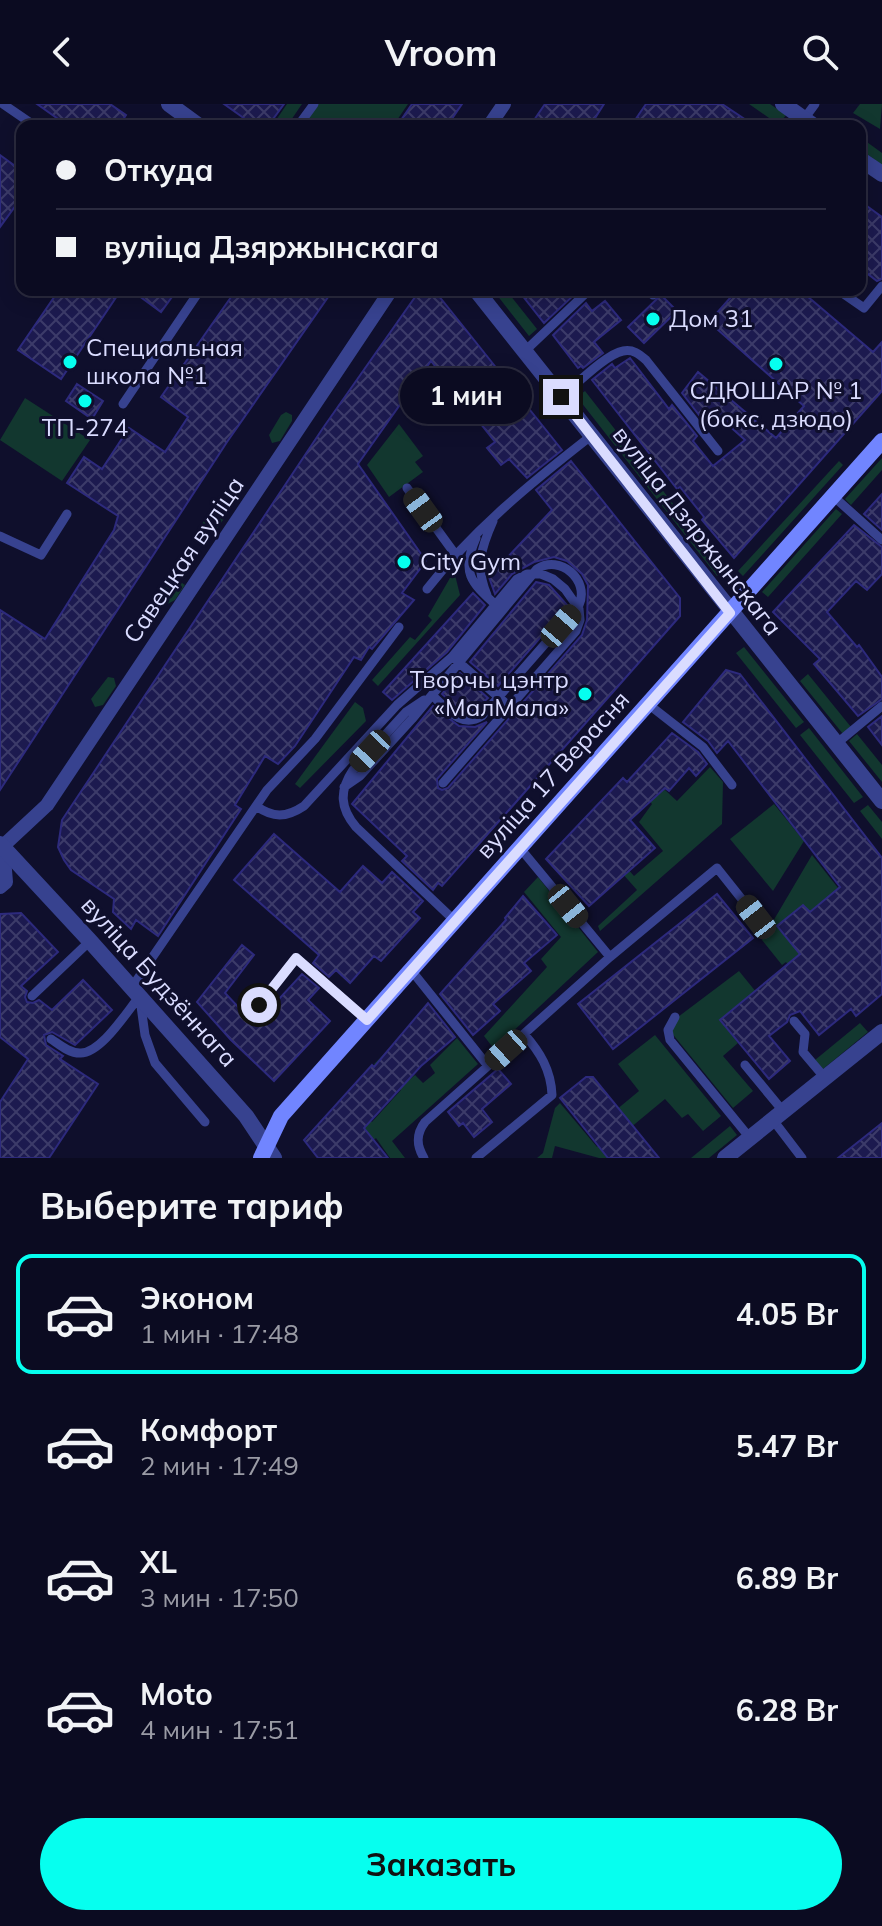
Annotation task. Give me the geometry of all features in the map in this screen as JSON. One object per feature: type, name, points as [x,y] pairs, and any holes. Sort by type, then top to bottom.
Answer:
[{"type":"main road","name":"вуліца 17 Верасня","points":[[267,1154],[281,1116],[882,441]]},
{"type":"street","points":[[169,104],[191,120]]},
{"type":"street","points":[[783,104],[806,120]]},
{"type":"street","name":"Савецкая вуліца","points":[[1,846],[47,805],[387,296]]},
{"type":"street","name":"вуліца Дзяржынскага","points":[[481,296],[882,801]]},
{"type":"street","points":[[0,887],[6,882],[1,846]]},
{"type":"street","name":"вуліца Будзённага","points":[[1,846],[136,991],[246,1116],[267,1154]]},
{"type":"street","points":[[725,1158],[825,1078],[880,1039]]},
{"type":"lane","points":[[3,104],[26,120]]},
{"type":"lane","points":[[847,296],[864,308],[882,286]]},
{"type":"lane","points":[[123,404],[196,296]]},
{"type":"lane","points":[[525,351],[580,296]]},
{"type":"lane","points":[[561,397],[614,355],[624,350],[636,352],[646,360],[718,451]]},
{"type":"lane","points":[[427,589],[455,554],[497,513],[591,436]]},
{"type":"lane","points":[[407,488],[455,554]]},
{"type":"lane","points":[[833,496],[882,540]]},
{"type":"lane","points":[[488,598],[480,576],[479,558],[497,513]]},
{"type":"lane","points":[[0,536],[41,555],[67,514]]},
{"type":"lane","points":[[479,531],[468,566],[474,584],[502,611]]},
{"type":"lane","points":[[432,695],[461,720],[472,721],[482,716],[579,605],[582,591],[567,568],[546,564],[533,572],[432,695],[406,712],[353,770],[344,787],[344,808],[352,821],[455,921]]},
{"type":"lane","points":[[256,806],[279,816],[296,812],[304,806],[397,705],[452,657],[517,579],[527,574],[541,574],[553,579],[565,589],[579,609],[580,620],[576,631],[443,783]]},
{"type":"lane","points":[[51,1039],[76,1053],[91,1051],[104,1040],[256,806],[315,739],[399,627]]},
{"type":"lane","points":[[452,657],[510,707]]},
{"type":"lane","points":[[648,704],[703,747],[732,785]]},
{"type":"lane","points":[[836,744],[882,706]]},
{"type":"lane","points":[[520,848],[610,957]]},
{"type":"lane","points":[[424,1158],[418,1144],[420,1129],[425,1122],[610,957],[717,868],[756,917]]},
{"type":"lane","points":[[32,996],[90,941]]},
{"type":"lane","points":[[259,1005],[296,958],[367,1020]]},
{"type":"lane","points":[[411,970],[488,1066]]},
{"type":"lane","points":[[136,991],[145,1035],[155,1063],[205,1122]]},
{"type":"lane","points":[[675,1017],[669,1026],[670,1040],[750,1138]]},
{"type":"lane","points":[[794,1021],[805,1034],[803,1052],[825,1078]]},
{"type":"lane","points":[[476,1158],[552,1095],[539,1051],[524,1034]]},
{"type":"lane","points":[[745,1065],[802,1158]]},
{"type":"green space","points":[[287,104],[302,104],[291,120],[276,120]]},
{"type":"green space","points":[[310,104],[408,104],[397,120],[299,120]]},
{"type":"green space","points":[[749,104],[770,104],[786,115],[782,120],[772,120]]},
{"type":"green space","points":[[860,104],[882,104],[880,129],[866,120],[853,113]]},
{"type":"green space","points":[[866,141],[882,153],[882,165],[866,153]]},
{"type":"green space","points":[[498,296],[511,296],[537,329],[529,336]]},
{"type":"green space","points":[[585,391],[725,570],[717,576],[577,397]]},
{"type":"green space","points":[[25,398],[90,440],[62,481],[0,440]]},
{"type":"green space","points":[[286,412],[292,415],[292,421],[280,441],[272,443],[269,435]]},
{"type":"green space","points":[[399,424],[423,456],[415,462],[423,472],[389,497],[367,465]]},
{"type":"green space","points":[[882,458],[882,470],[851,505],[845,499]]},
{"type":"green space","points":[[839,461],[843,465],[743,576],[738,571]]},
{"type":"green space","points":[[222,501],[227,504],[225,517],[215,532],[202,524]]},
{"type":"green space","points":[[836,509],[842,514],[768,597],[762,592]]},
{"type":"green space","points":[[454,571],[460,595],[378,686],[372,680],[410,637],[415,640],[432,620],[428,616]]},
{"type":"green space","points":[[172,576],[185,585],[175,600],[162,607],[163,591]]},
{"type":"green space","points":[[744,647],[804,722],[796,728],[736,653]]},
{"type":"green space","points":[[808,674],[851,727],[843,734],[800,681]]},
{"type":"green space","points":[[108,677],[114,678],[116,686],[103,705],[95,707],[91,699]]},
{"type":"green space","points":[[355,702],[363,708],[366,721],[300,788],[295,784]]},
{"type":"green space","points":[[809,728],[863,797],[854,803],[800,735]]},
{"type":"green space","points":[[857,734],[882,765],[882,782],[849,741]]},
{"type":"green space","points":[[710,767],[723,782],[722,824],[600,931],[598,926],[637,890],[582,828],[587,823],[634,876],[663,851],[639,822],[652,804],[629,778],[641,768],[677,801]]},
{"type":"green space","points":[[774,804],[804,841],[773,891],[730,839]]},
{"type":"green space","points":[[868,805],[882,822],[882,839],[860,811]]},
{"type":"green space","points":[[812,855],[876,936],[814,997],[786,962],[782,965],[762,940]]},
{"type":"green space","points":[[538,877],[598,952],[494,1049],[484,1036],[547,967],[541,959],[561,937],[524,892]]},
{"type":"green space","points":[[739,971],[782,1024],[742,1002],[720,1020],[738,1043],[723,1056],[753,1091],[733,1108],[666,1026]]},
{"type":"green space","points":[[860,1023],[868,1032],[823,1069],[815,1060]]},
{"type":"green space","points":[[655,1035],[721,1116],[703,1131],[688,1114],[682,1118],[665,1099],[624,1133],[610,1115],[639,1091],[618,1064]]},
{"type":"green space","points":[[457,1038],[478,1064],[392,1141],[405,1158],[390,1158],[376,1138],[360,1151],[361,1114],[372,1122],[401,1090],[374,1064],[385,1053],[409,1080],[415,1075],[423,1083],[435,1073],[430,1065]]},
{"type":"green space","points":[[560,1103],[597,1147],[614,1133],[632,1158],[599,1158],[555,1146],[552,1158],[537,1158],[543,1153],[555,1108]]},
{"type":"green space","points":[[730,1126],[737,1135],[709,1158],[691,1158]]},
{"type":"building","points":[[37,104],[110,104],[126,115],[123,120],[60,120]]},
{"type":"building","points":[[224,104],[284,104],[272,120],[247,120]]},
{"type":"building","points":[[412,104],[462,104],[451,120],[401,120]]},
{"type":"building","points":[[545,104],[604,104],[594,120],[534,120]]},
{"type":"building","points":[[646,104],[722,104],[746,120],[635,120]]},
{"type":"building","points":[[0,155],[16,167],[16,205],[0,227]]},
{"type":"building","points":[[866,205],[882,217],[882,279],[877,281],[866,273]]},
{"type":"building","points":[[55,296],[117,296],[61,379],[18,350]]},
{"type":"building","points":[[139,296],[173,296],[161,312]]},
{"type":"building","points":[[232,296],[329,296],[227,442],[0,790],[0,610],[45,639],[114,530],[118,516],[67,483],[84,457],[102,469],[129,428],[165,452],[188,417],[161,397]]},
{"type":"building","points":[[416,296],[439,296],[562,450],[527,478],[509,459],[501,465],[487,448],[495,442],[431,361],[358,464],[426,561],[402,593],[414,600],[372,649],[369,647],[361,660],[354,657],[295,746],[278,764],[265,756],[235,805],[241,809],[158,936],[136,920],[131,929],[113,912],[114,899],[71,870],[64,860],[58,847],[62,820],[323,428]]},
{"type":"building","points":[[523,296],[573,296],[544,323]]},
{"type":"building","name":"Дом 31","points":[[660,296],[677,311],[644,343],[628,327]]},
{"type":"building","points":[[732,296],[807,296],[873,352],[882,342],[882,391],[734,558],[592,380],[612,364],[615,368],[630,358],[669,409],[672,405],[697,436],[693,441],[713,466],[745,440],[715,413],[706,424],[682,393],[698,372],[776,438],[804,406],[709,322]]},
{"type":"building","points":[[605,301],[621,320],[594,342],[603,353],[583,368],[578,368],[553,335],[586,303],[592,311]]},
{"type":"building","name":"ТП-274","points":[[77,384],[103,401],[92,419],[66,401]]},
{"type":"building","points":[[571,461],[680,598],[680,616],[442,886],[438,883],[433,890],[402,861],[407,856],[352,804],[433,706],[459,726],[475,727],[487,722],[437,779],[438,788],[448,788],[582,635],[587,620],[588,585],[582,574],[567,561],[554,557],[534,562],[512,574],[495,594],[489,577],[552,510],[536,490]]},
{"type":"building","points":[[882,494],[882,530],[864,514]]},
{"type":"building","points":[[854,525],[882,547],[882,574],[867,590],[856,581],[827,612],[857,647],[859,645],[882,677],[882,699],[858,716],[814,664],[820,659],[773,612]]},
{"type":"building","points":[[536,582],[549,585],[568,606],[498,686],[470,662]]},
{"type":"building","points":[[473,593],[485,605],[447,652],[392,700],[383,692]]},
{"type":"building","points":[[726,670],[740,674],[882,858],[882,994],[856,1016],[851,1009],[819,1035],[800,1011],[790,1015],[787,1022],[769,1036],[790,1061],[769,1079],[720,1020],[800,954],[777,926],[803,905],[810,912],[840,887],[728,741],[717,753],[708,741],[683,722]]},
{"type":"building","points":[[460,673],[488,698],[472,712],[459,709],[442,694]]},
{"type":"building","points":[[882,716],[882,745],[868,727]]},
{"type":"building","points":[[672,733],[698,752],[707,764],[696,776],[689,768],[669,791],[665,788],[630,820],[655,848],[589,906],[546,859],[623,778],[627,782]]},
{"type":"building","points":[[274,834],[340,892],[363,866],[382,883],[392,872],[423,901],[413,912],[420,918],[381,961],[374,956],[350,983],[336,970],[329,977],[313,963],[319,955],[234,880]]},
{"type":"building","points":[[717,894],[753,938],[613,1049],[578,1004]]},
{"type":"building","points":[[523,896],[557,935],[524,963],[531,971],[493,1004],[500,1011],[473,1035],[440,994],[506,920]]},
{"type":"building","points":[[21,913],[58,952],[21,986],[27,991],[27,1002],[39,1000],[52,1010],[83,980],[112,1010],[75,1045],[52,1032],[44,1035],[46,1045],[63,1056],[60,1059],[98,1084],[49,1158],[0,1158],[0,1102],[28,1059],[0,1037],[0,914]]},
{"type":"building","points":[[242,945],[254,955],[225,993],[255,1025],[302,974],[319,988],[308,1000],[330,1021],[274,1081],[197,1002]]},
{"type":"building","points":[[428,1003],[455,1037],[421,1066],[364,1128],[388,1158],[318,1158],[304,1140],[372,1065],[374,1067]]},
{"type":"building","points":[[498,1069],[511,1084],[482,1109],[492,1122],[474,1137],[463,1123],[459,1126],[448,1112]]},
{"type":"building","points":[[586,1077],[593,1077],[659,1158],[608,1158],[560,1098]]},
{"type":"building","points":[[882,1123],[882,1158],[838,1158]]},
{"type":"place","name":"Дом 31","points":[[653,319]]},
{"type":"place","name":"Специальная школа №1","points":[[70,362]]},
{"type":"place","name":"СДЮШАР № 1 (бокс, дзюдо)","points":[[776,364]]},
{"type":"place","name":"ТП-274","points":[[85,401]]},
{"type":"place","name":"City Gym","points":[[404,562]]},
{"type":"place","name":"Творчы цэнтр «МалМала»","points":[[585,694]]},
{"type":"route","points":[[259,1005],[296,958],[367,1020],[730,613],[561,397]]}]
